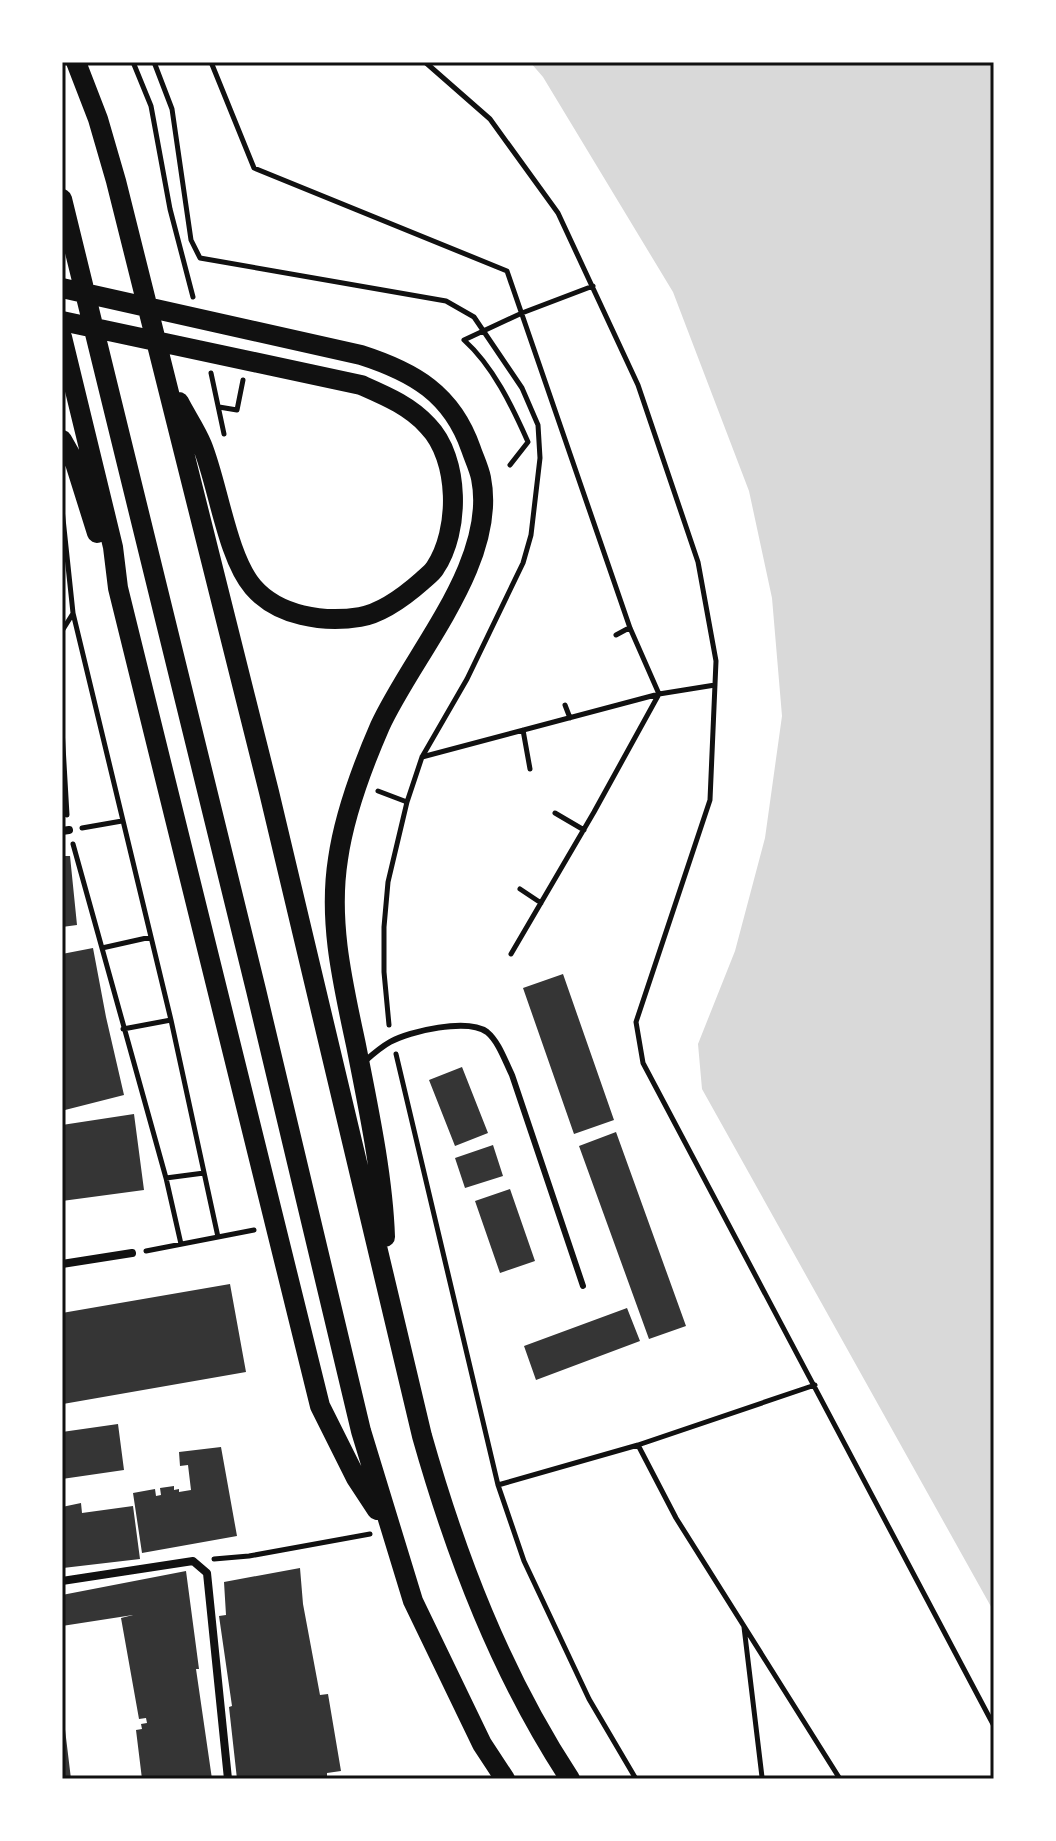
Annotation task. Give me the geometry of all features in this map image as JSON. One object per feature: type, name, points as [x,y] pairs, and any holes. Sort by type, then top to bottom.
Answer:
[{"type":"highway","points":[[76,62],[98,119],[165,377],[269,792],[422,1436],[446,1521],[485,1620],[523,1698],[570,1779]]},
{"type":"highway","points":[[62,199],[361,1431],[413,1601],[482,1744],[505,1779]]},
{"type":"highway","points":[[62,288],[361,355],[393,365],[422,382],[445,401],[465,431],[481,478],[482,513],[474,551],[458,589],[380,725],[361,777],[338,859],[335,925],[338,962],[360,1065],[384,1223],[387,1289]]},
{"type":"highway","points":[[62,321],[361,385],[412,411],[430,427],[442,445],[454,485],[451,529],[435,568],[403,598],[362,617],[324,619],[289,612],[254,588],[238,565],[202,444],[165,377]]},
{"type":"highway","points":[[62,337],[113,547],[118,588],[320,1406],[356,1478],[390,1530]]},
{"type":"highway","points":[[62,440],[75,463],[101,546],[118,588]]},
{"type":"street","points":[[62,1264],[132,1253]]},
{"type":"street","points":[[62,1581],[193,1561],[207,1573],[228,1779]]},
{"type":"lane","points":[[360,1065],[393,1040],[433,1028],[472,1026],[486,1031],[496,1042],[512,1075],[583,1286]]},
{"type":"path","points":[[133,62],[151,106],[170,209],[194,300]]},
{"type":"path","points":[[154,62],[172,109],[191,240],[200,258],[446,301],[474,317],[485,330],[522,388],[538,425],[540,458],[531,535],[523,563],[467,679],[422,757],[407,802],[388,882],[384,972],[393,1040],[498,1485],[524,1561],[589,1699],[636,1779]]},
{"type":"path","points":[[211,62],[254,168],[507,271],[630,628],[659,694]]},
{"type":"path","points":[[425,62],[490,119],[558,213],[638,385],[698,562],[716,661],[710,800],[636,1022],[643,1063],[994,1726]]},
{"type":"path","points":[[510,465],[528,442],[513,407],[476,351],[464,340],[522,313],[593,286]]},
{"type":"path","points":[[208,361],[218,407],[237,410],[243,377]]},
{"type":"path","points":[[62,509],[73,613],[171,1020],[218,1237]]},
{"type":"path","points":[[62,631],[73,613]]},
{"type":"path","points":[[616,635],[630,628]]},
{"type":"path","points":[[422,757],[659,694],[715,685]]},
{"type":"path","points":[[511,954],[659,694]]},
{"type":"path","points":[[565,705],[570,718]]},
{"type":"path","points":[[62,729],[66,830],[166,1178],[181,1244]]},
{"type":"path","points":[[523,730],[530,769]]},
{"type":"path","points":[[555,813],[584,830]]},
{"type":"path","points":[[66,830],[122,821]]},
{"type":"path","points":[[520,889],[541,903]]},
{"type":"path","points":[[102,948],[151,937]]},
{"type":"path","points":[[123,1029],[171,1020]]},
{"type":"path","points":[[166,1178],[204,1173]]},
{"type":"path","points":[[132,1253],[275,1226]]},
{"type":"path","points":[[498,1485],[638,1445],[815,1385]]},
{"type":"path","points":[[638,1445],[676,1518],[840,1779]]},
{"type":"path","points":[[193,1561],[249,1556],[390,1530]]},
{"type":"path","points":[[744,1626],[763,1778]]},
{"type":"shaded area","points":[[530,62],[994,62],[994,1612],[702,1089],[698,1044],[735,951],[765,838],[782,716],[772,598],[749,491],[673,292],[543,77]]},
{"type":"building","points":[[62,856],[70,856],[77,925],[62,927]]},
{"type":"building","points":[[93,948],[124,1095],[65,1110],[62,1100],[62,954]]},
{"type":"building","points":[[563,974],[614,1120],[574,1134],[523,988]]},
{"type":"building","points":[[462,1067],[488,1133],[455,1146],[429,1080]]},
{"type":"building","points":[[134,1114],[144,1190],[62,1201],[62,1125]]},
{"type":"building","points":[[616,1132],[686,1326],[649,1339],[579,1146]]},
{"type":"building","points":[[493,1145],[503,1176],[465,1188],[455,1158]]},
{"type":"building","points":[[510,1189],[535,1261],[500,1273],[475,1201]]},
{"type":"building","points":[[230,1284],[246,1372],[63,1404],[62,1313]]},
{"type":"building","points":[[627,1308],[640,1341],[536,1380],[524,1346]]},
{"type":"building","points":[[118,1424],[124,1470],[62,1479],[62,1432]]},
{"type":"building","points":[[221,1447],[237,1536],[142,1553],[133,1493],[155,1489],[156,1496],[161,1495],[160,1488],[174,1486],[174,1490],[179,1489],[179,1492],[191,1490],[188,1465],[180,1466],[179,1452]]},
{"type":"building","points":[[81,1503],[82,1513],[133,1506],[140,1559],[63,1568],[62,1507]]},
{"type":"building","points":[[300,1568],[303,1604],[320,1695],[328,1694],[341,1771],[327,1773],[327,1779],[237,1779],[229,1707],[232,1706],[219,1616],[226,1615],[224,1582]]},
{"type":"building","points":[[186,1571],[212,1779],[142,1779],[136,1730],[147,1723],[146,1718],[139,1719],[121,1618],[133,1615],[62,1626],[62,1595]]},
{"type":"building","points":[[64,1721],[71,1779],[62,1779]]}]
